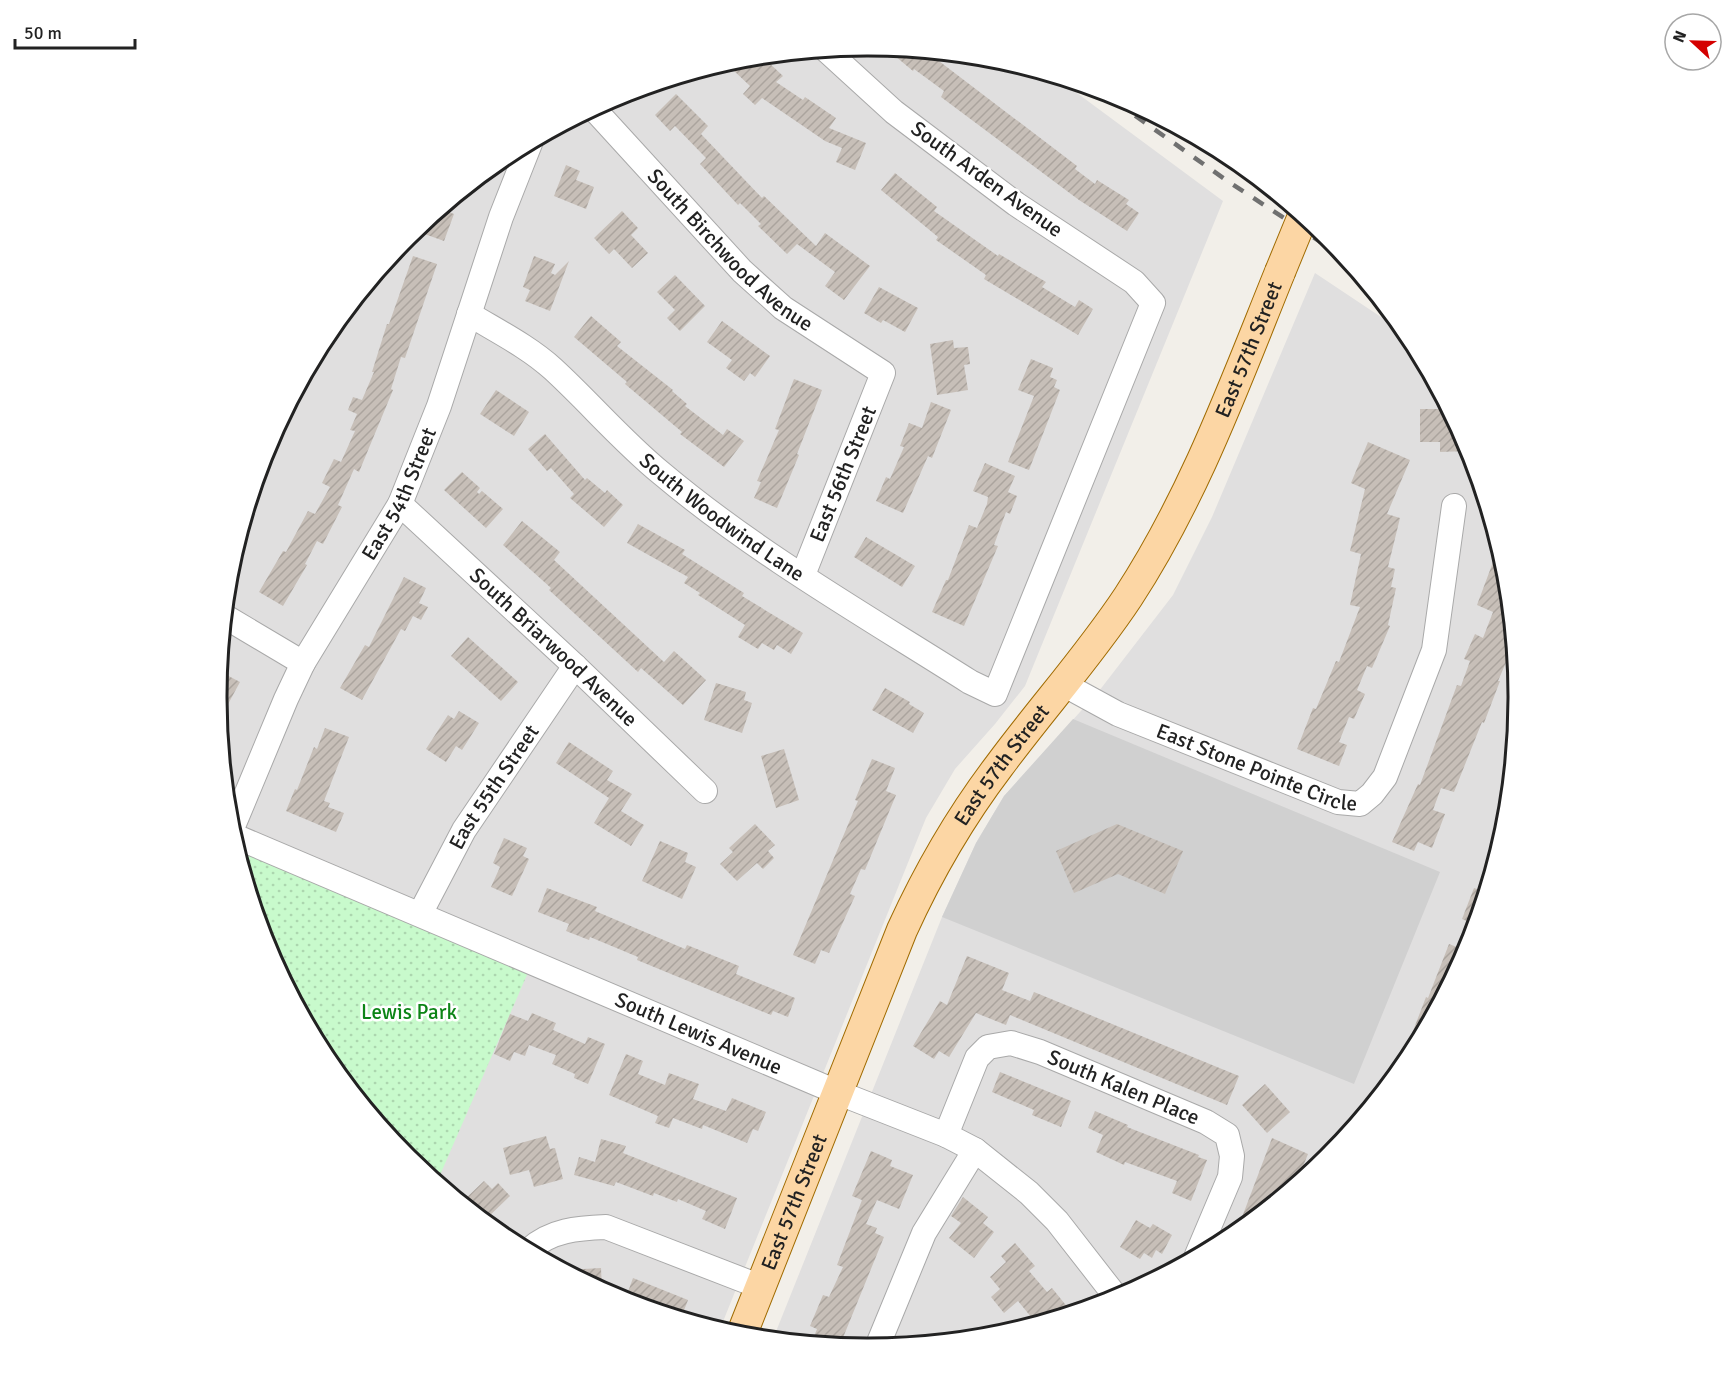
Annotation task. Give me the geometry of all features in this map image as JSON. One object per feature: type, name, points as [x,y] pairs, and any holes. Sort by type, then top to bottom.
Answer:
[{"type":"main road","name":"East 57th Street","points":[[745,1326],[902,930],[926,882],[993,775],[1128,597],[1175,516],[1206,452],[1300,224]]},
{"type":"street","name":"South Arden Avenue","points":[[834,57],[894,112],[1016,204],[1134,282],[1153,303],[995,694]]},
{"type":"street","name":"South Birchwood Avenue","points":[[599,115],[742,271],[783,308],[883,373]]},
{"type":"street","name":"East 54th Street","points":[[238,816],[303,663],[399,504],[439,406],[501,217],[526,155]]},
{"type":"street","name":"South Woodwind Lane","points":[[469,314],[551,368],[621,438],[718,518],[970,682],[995,694]]},
{"type":"street","name":"East 56th Street","points":[[803,575],[883,373]]},
{"type":"street","name":"South Briarwood Avenue","points":[[399,504],[575,666],[705,792]]},
{"type":"street","name":"East Stone Pointe Circle","points":[[1063,684],[1118,714],[1338,802],[1360,804],[1372,794],[1385,777],[1434,650],[1454,506]]},
{"type":"street","points":[[231,620],[303,663]]},
{"type":"street","name":"East 55th Street","points":[[420,914],[464,830],[575,666]]},
{"type":"street","name":"South Lewis Avenue","points":[[243,838],[839,1093],[946,1135],[975,1150],[1013,1179],[1057,1221],[1111,1290]]},
{"type":"street","name":"South Kalen Place","points":[[946,1135],[977,1058],[988,1047],[1011,1043],[1040,1052],[1206,1122],[1227,1135],[1232,1156],[1230,1177],[1203,1243]]},
{"type":"street","points":[[881,1337],[924,1233],[975,1150]]},
{"type":"street","points":[[536,1245],[555,1233],[582,1228],[606,1227],[761,1287]]},
{"type":"shaded area","points":[[868,56],[951,61],[1033,77],[1072,89],[1223,201],[1025,686],[955,769],[926,818],[723,1321],[661,1303],[622,1289],[584,1271],[547,1252],[511,1229],[445,1178],[414,1150],[359,1087],[312,1017],[275,942],[248,862],[239,822],[228,738],[227,696],[232,613],[239,571],[248,531],[275,451],[312,376],[335,340],[359,306],[414,243],[477,188],[511,164],[547,141],[622,104],[702,77],[784,61]]},
{"type":"shaded area","points":[[1315,273],[1386,320],[1423,376],[1460,451],[1474,490],[1487,531],[1503,613],[1507,655],[1507,738],[1496,822],[1487,862],[1460,942],[1423,1017],[1376,1087],[1321,1150],[1258,1205],[1188,1252],[1151,1271],[1113,1289],[1033,1316],[951,1332],[868,1338],[776,1331],[942,917],[976,843],[1004,796],[1099,691],[1173,595],[1212,517]]},
{"type":"shaded area","points":[[1073,719],[1440,872],[1354,1084],[942,917],[976,843],[1004,796]]},
{"type":"green space","name":"Lewis Park","points":[[243,840],[533,961],[441,1174],[414,1150],[359,1087],[312,1017],[275,942],[248,862]]},
{"type":"building","points":[[896,57],[937,60],[1077,166],[1075,169],[1095,184],[1097,180],[1129,200],[1126,204],[1139,213],[1127,231],[1079,200],[941,97],[944,91],[914,69],[913,71]]},
{"type":"building","points":[[770,63],[783,76],[776,82],[803,100],[805,97],[836,118],[829,128],[866,143],[855,170],[836,162],[842,148],[825,141],[762,98],[755,105],[743,94],[750,86],[733,70]]},
{"type":"building","points":[[676,94],[708,126],[701,134],[762,198],[764,196],[816,246],[825,233],[870,266],[844,300],[825,286],[835,272],[797,244],[787,254],[758,226],[761,224],[740,203],[738,205],[700,164],[706,158],[675,126],[670,131],[655,115]]},
{"type":"building","points":[[566,165],[580,171],[576,180],[594,187],[586,209],[554,196]]},
{"type":"building","points":[[895,173],[937,207],[934,211],[998,256],[999,254],[1046,282],[1042,287],[1075,307],[1079,300],[1093,309],[1078,335],[984,279],[986,275],[936,240],[938,237],[881,190]]},
{"type":"building","points":[[622,211],[638,228],[631,235],[648,253],[632,268],[614,249],[609,254],[594,238]]},
{"type":"building","points":[[449,212],[454,214],[444,241],[424,234]]},
{"type":"building","points":[[413,256],[437,264],[405,358],[401,357],[391,389],[393,390],[359,472],[354,469],[338,505],[342,507],[323,544],[317,541],[305,564],[307,565],[283,606],[259,592],[283,551],[286,552],[308,511],[315,514],[330,487],[322,483],[334,459],[341,462],[355,431],[350,430],[357,414],[348,410],[353,397],[362,400],[374,372],[372,372],[387,324],[389,324]]},
{"type":"building","points":[[534,256],[555,264],[551,273],[555,275],[569,261],[550,311],[525,301],[530,290],[523,287]]},
{"type":"building","points":[[675,275],[705,306],[680,331],[667,318],[675,310],[657,292]]},
{"type":"building","points":[[879,287],[918,308],[905,332],[883,320],[881,323],[864,313]]},
{"type":"building","points":[[591,316],[621,342],[617,346],[673,390],[687,404],[685,406],[723,435],[727,429],[744,441],[724,467],[680,434],[682,432],[574,337]]},
{"type":"building","points":[[722,321],[770,356],[755,377],[750,373],[744,381],[726,368],[732,360],[707,342]]},
{"type":"building","points":[[953,340],[954,348],[968,347],[970,364],[964,365],[968,390],[937,395],[930,344]]},
{"type":"building","points":[[1031,359],[1053,368],[1050,377],[1057,380],[1054,387],[1060,390],[1029,470],[1008,462],[1034,396],[1018,390]]},
{"type":"building","points":[[794,379],[822,390],[777,508],[754,498],[761,482],[757,481],[779,430],[775,429]]},
{"type":"building","points":[[496,390],[529,412],[514,436],[480,414]]},
{"type":"building","points":[[931,402],[951,410],[932,458],[928,456],[903,513],[876,501],[886,477],[890,479],[904,447],[900,446],[909,423],[922,428]]},
{"type":"building","points":[[1420,409],[1440,409],[1460,451],[1440,452],[1440,442],[1420,442]]},
{"type":"building","points":[[545,434],[585,480],[587,478],[605,493],[607,490],[623,505],[604,527],[570,498],[574,494],[551,468],[547,471],[528,449]]},
{"type":"building","points":[[1368,442],[1410,460],[1387,514],[1400,518],[1388,567],[1395,569],[1391,587],[1396,588],[1388,625],[1390,626],[1372,668],[1367,666],[1357,690],[1365,694],[1354,719],[1349,717],[1339,742],[1347,745],[1339,766],[1297,749],[1313,708],[1316,709],[1336,661],[1339,662],[1360,607],[1350,605],[1361,554],[1350,551],[1365,489],[1351,483]]},
{"type":"building","points":[[985,463],[1015,476],[1008,492],[1017,496],[1010,514],[1006,512],[994,545],[998,546],[964,626],[932,612],[948,580],[969,525],[977,528],[987,504],[988,497],[973,491]]},
{"type":"building","points":[[462,472],[480,488],[477,492],[479,494],[482,491],[503,509],[486,528],[444,490]]},
{"type":"building","points":[[522,521],[560,552],[554,560],[664,662],[674,651],[706,680],[683,705],[641,668],[638,672],[503,545]]},
{"type":"building","points":[[638,524],[685,550],[682,554],[744,593],[742,596],[803,633],[791,654],[777,645],[774,650],[762,643],[758,649],[738,637],[745,625],[698,595],[700,593],[684,583],[688,577],[627,543]]},
{"type":"building","points":[[866,537],[915,566],[902,587],[854,557]]},
{"type":"building","points":[[1494,560],[1503,613],[1507,660],[1484,723],[1482,722],[1454,792],[1441,788],[1433,810],[1445,814],[1432,848],[1418,842],[1414,851],[1392,842],[1418,784],[1420,785],[1457,685],[1461,686],[1470,661],[1464,659],[1475,634],[1483,638],[1493,612],[1477,605]]},
{"type":"building","points":[[404,577],[426,588],[419,603],[428,607],[421,620],[413,616],[405,631],[401,629],[362,700],[340,688],[365,645],[369,647]]},
{"type":"building","points":[[468,637],[518,682],[501,701],[451,656]]},
{"type":"building","points":[[228,675],[240,682],[227,706]]},
{"type":"building","points":[[716,683],[746,692],[744,700],[752,703],[742,733],[704,720]]},
{"type":"building","points":[[885,688],[924,713],[913,733],[872,710]]},
{"type":"building","points":[[459,711],[479,723],[462,750],[456,746],[446,762],[426,749],[448,715],[454,719]]},
{"type":"building","points":[[325,728],[349,737],[324,801],[330,803],[328,807],[344,813],[336,832],[286,811],[314,747],[317,749]]},
{"type":"building","points":[[569,742],[613,771],[607,780],[632,794],[621,811],[644,825],[631,846],[594,823],[609,798],[556,763]]},
{"type":"building","points":[[784,749],[799,800],[776,808],[761,756]]},
{"type":"building","points":[[872,759],[895,768],[886,791],[896,795],[865,870],[861,869],[850,894],[855,896],[829,953],[821,950],[815,964],[793,955],[858,801],[855,800]]},
{"type":"building","points":[[755,824],[775,845],[768,851],[774,858],[763,869],[757,863],[737,881],[720,864],[733,852],[729,848]]},
{"type":"building","points":[[1117,824],[1183,851],[1165,894],[1118,874],[1074,893],[1056,851]]},
{"type":"building","points":[[504,838],[527,848],[523,856],[529,859],[512,896],[491,887],[500,867],[493,863]]},
{"type":"building","points":[[660,841],[688,853],[685,862],[696,867],[682,899],[642,881]]},
{"type":"building","points":[[547,888],[597,907],[595,911],[685,949],[687,945],[739,966],[736,974],[795,998],[788,1017],[773,1011],[771,1015],[637,960],[638,957],[590,937],[589,940],[566,931],[569,924],[538,912]]},
{"type":"building","points":[[1474,888],[1478,889],[1467,921],[1462,919]]},
{"type":"building","points":[[1449,944],[1457,947],[1423,1017],[1411,1035],[1426,997],[1428,998]]},
{"type":"building","points":[[967,956],[1009,973],[1002,990],[1030,1001],[1034,992],[1239,1076],[1227,1105],[1010,1015],[1006,1025],[976,1013],[949,1057],[939,1051],[934,1059],[913,1046],[940,1001],[947,1005]]},
{"type":"building","points":[[532,1013],[556,1023],[553,1030],[585,1044],[588,1037],[605,1044],[588,1084],[574,1078],[575,1074],[552,1064],[556,1055],[529,1045],[525,1056],[514,1052],[510,1061],[494,1054],[510,1014],[528,1021]]},
{"type":"building","points":[[626,1054],[643,1061],[638,1074],[665,1085],[669,1073],[699,1084],[693,1099],[726,1111],[732,1098],[766,1112],[758,1131],[753,1129],[747,1143],[703,1125],[702,1129],[673,1118],[669,1128],[655,1123],[658,1116],[609,1095]]},
{"type":"building","points":[[1000,1072],[1071,1101],[1061,1127],[1032,1115],[1034,1110],[992,1092]]},
{"type":"building","points":[[1265,1084],[1290,1112],[1267,1133],[1242,1105]]},
{"type":"building","points":[[1095,1111],[1128,1125],[1127,1127],[1207,1160],[1191,1201],[1172,1193],[1177,1181],[1125,1162],[1124,1165],[1096,1152],[1103,1135],[1088,1128]]},
{"type":"building","points":[[546,1136],[550,1149],[555,1148],[563,1179],[534,1187],[529,1170],[510,1175],[503,1148]]},
{"type":"building","points":[[1272,1138],[1308,1154],[1303,1166],[1242,1216]]},
{"type":"building","points":[[601,1139],[626,1146],[623,1153],[737,1198],[725,1229],[702,1219],[706,1211],[678,1199],[677,1202],[616,1182],[614,1186],[574,1175],[579,1157],[595,1162]]},
{"type":"building","points":[[871,1151],[892,1160],[890,1166],[913,1175],[899,1209],[877,1200],[866,1224],[877,1228],[875,1233],[884,1237],[843,1337],[815,1335],[817,1329],[810,1326],[823,1295],[829,1297],[843,1267],[837,1265],[862,1200],[852,1196]]},
{"type":"building","points":[[484,1181],[492,1189],[498,1183],[510,1196],[491,1215],[467,1197]]},
{"type":"building","points":[[963,1197],[988,1217],[983,1223],[994,1232],[974,1258],[949,1238],[961,1223],[951,1216]]},
{"type":"building","points":[[1136,1220],[1150,1228],[1153,1224],[1172,1235],[1162,1254],[1156,1250],[1152,1258],[1144,1253],[1140,1259],[1120,1247]]},
{"type":"building","points":[[1015,1243],[1035,1266],[1029,1271],[1047,1292],[1052,1288],[1066,1305],[1031,1317],[1018,1301],[1004,1313],[991,1297],[1000,1289],[990,1277],[1006,1262],[1001,1256]]},
{"type":"building","points":[[601,1268],[602,1279],[584,1271],[580,1269]]},
{"type":"building","points":[[633,1278],[688,1300],[684,1310],[628,1291]]},
{"type":"railway","points":[[1130,112],[1226,180],[1318,240]]}]
